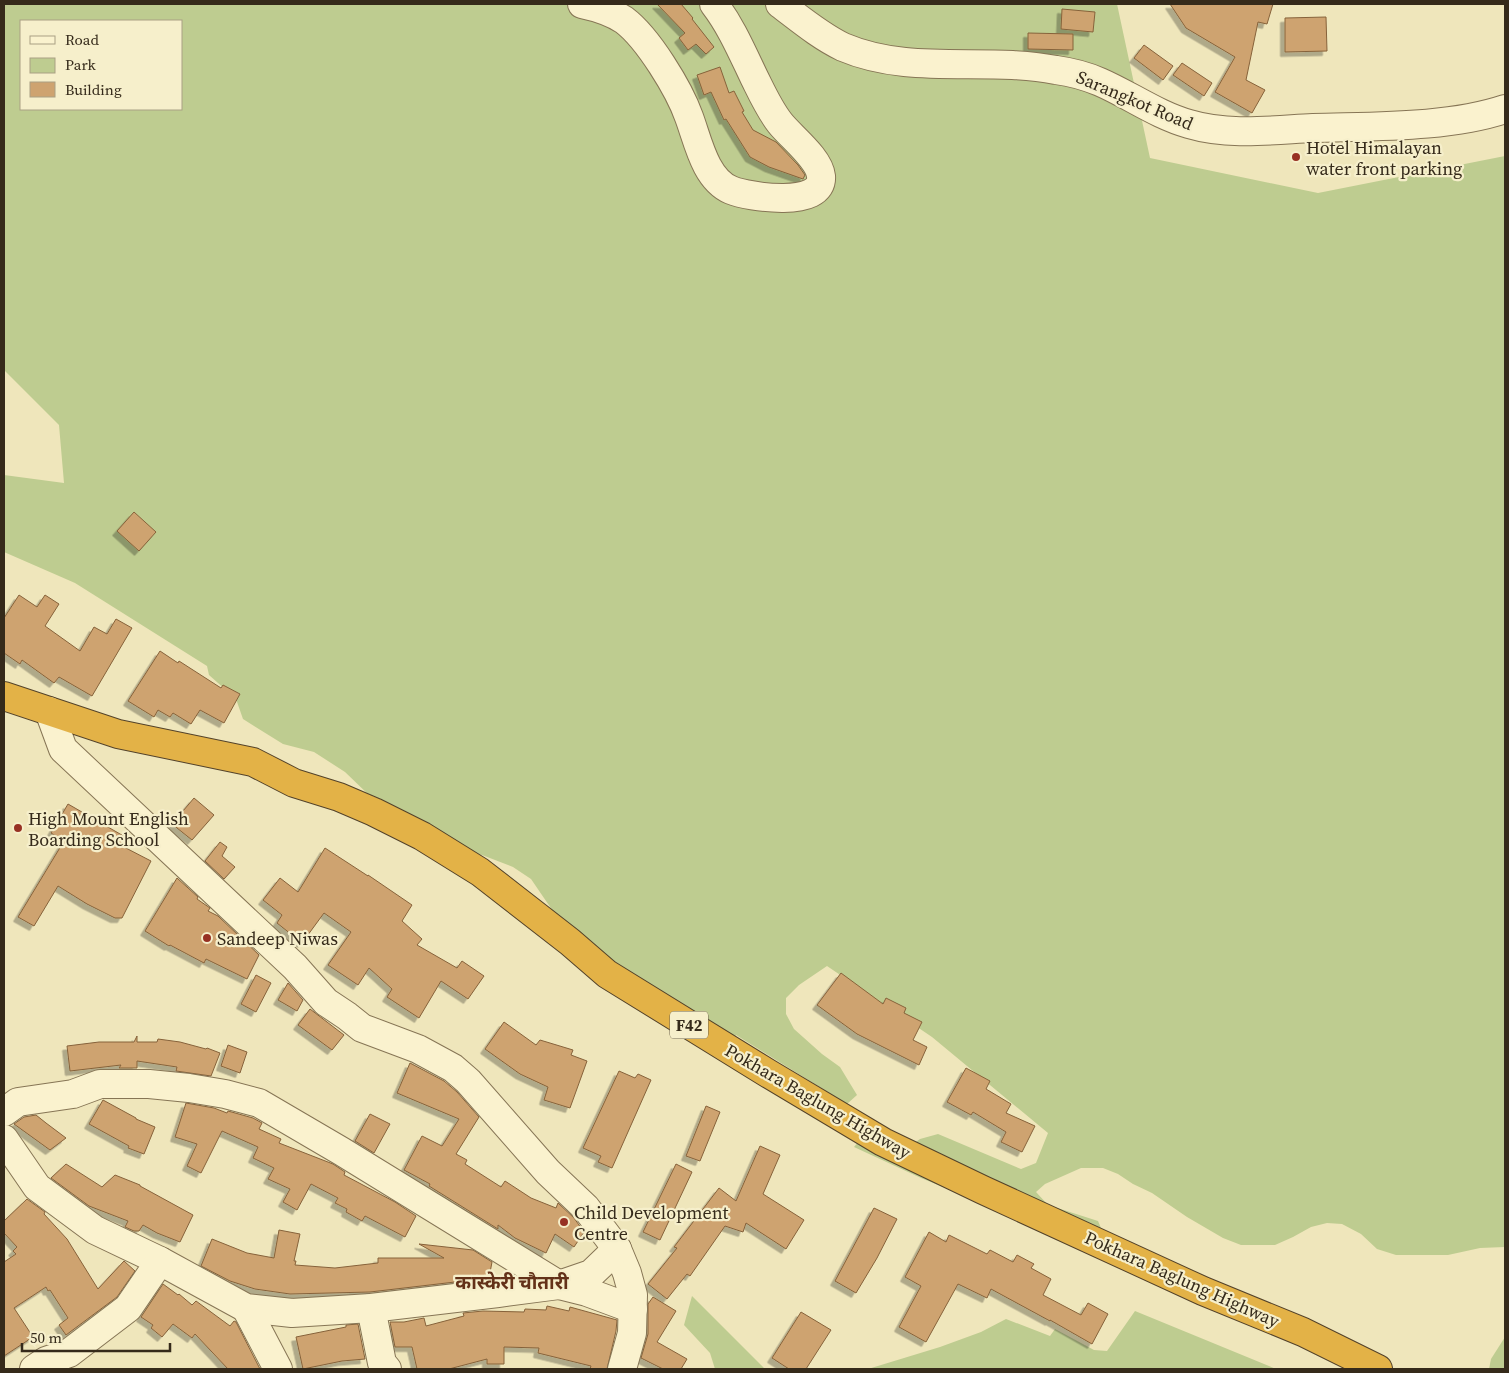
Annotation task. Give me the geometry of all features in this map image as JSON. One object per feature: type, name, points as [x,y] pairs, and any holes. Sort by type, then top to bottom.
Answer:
[{"type":"highway","name":"Pokhara Baglung Highway","points":[[4,696],[118,734],[254,762],[294,784],[339,797],[374,812],[422,836],[480,872],[570,942],[607,974],[883,1142],[1203,1291],[1303,1332],[1378,1369]]},
{"type":"street","points":[[582,4],[609,12],[625,21],[650,48],[666,72],[685,108],[709,169],[727,189],[740,194],[780,199],[808,194],[820,184],[821,175],[819,170],[814,160],[785,130],[770,110],[735,37],[714,4]]},
{"type":"street","name":"Sarangkot Road","points":[[780,4],[824,36],[858,52],[914,63],[951,65],[1004,64],[1037,66],[1058,70],[1100,82],[1170,118],[1204,129],[1234,131],[1387,125],[1444,121],[1488,115],[1505,109]]},
{"type":"street","points":[[49,711],[63,749],[295,967],[326,1002],[362,1028],[418,1049],[452,1068],[468,1081],[548,1172],[586,1208],[617,1249],[627,1273],[633,1295],[632,1333],[622,1369]]},
{"type":"street","points":[[4,1112],[18,1102],[72,1094],[100,1084],[149,1084],[189,1088],[225,1094],[259,1103],[559,1284],[633,1309]]},
{"type":"street","points":[[4,1139],[37,1187],[95,1230],[160,1261],[246,1308],[292,1313],[371,1308],[498,1294],[559,1284],[591,1274],[617,1249]]},
{"type":"street","points":[[34,1369],[46,1361],[69,1353],[128,1308],[160,1261]]},
{"type":"street","points":[[246,1308],[278,1369]]},
{"type":"street","points":[[371,1308],[382,1363],[387,1369]]},
{"type":"green space","points":[[4,4],[1117,4],[1150,158],[1318,193],[1505,156],[1505,1247],[1480,1248],[1448,1255],[1396,1255],[1377,1249],[1361,1234],[1342,1224],[1327,1223],[1311,1227],[1275,1245],[1241,1245],[1223,1238],[1187,1217],[1152,1193],[1103,1168],[1081,1168],[1045,1184],[1036,1192],[1048,1205],[1098,1221],[1104,1235],[1058,1234],[921,1178],[854,1147],[859,1141],[906,1149],[920,1139],[938,1134],[1021,1169],[1036,1163],[1048,1133],[932,1037],[827,966],[799,985],[786,998],[786,1014],[794,1029],[840,1067],[857,1095],[847,1104],[736,1035],[721,1056],[559,920],[531,879],[513,867],[482,855],[446,849],[398,823],[345,772],[314,752],[283,744],[243,719],[236,699],[209,675],[207,666],[75,583],[4,552],[4,475],[64,483],[59,425],[4,370]]},
{"type":"green space","points":[[692,1296],[765,1369],[715,1369],[710,1353],[684,1325]]},
{"type":"green space","points":[[1135,1311],[1276,1369],[868,1369],[940,1347],[981,1332],[1006,1319],[1050,1336],[1055,1329],[1094,1350],[1107,1351]]},
{"type":"green space","points":[[1505,1337],[1505,1369],[1489,1369],[1491,1359]]},
{"type":"building","points":[[657,4],[681,4],[714,47],[706,54],[696,44],[688,50],[679,38],[685,33]]},
{"type":"building","points":[[1170,4],[1273,4],[1267,24],[1258,22],[1246,80],[1265,90],[1252,113],[1215,92],[1235,57],[1186,28]]},
{"type":"building","points":[[1062,9],[1095,12],[1093,32],[1061,29]]},
{"type":"building","points":[[1326,17],[1327,51],[1285,52],[1285,18]]},
{"type":"building","points":[[1028,33],[1073,34],[1073,50],[1028,49]]},
{"type":"building","points":[[1144,45],[1173,66],[1163,80],[1134,58]]},
{"type":"building","points":[[1182,63],[1212,83],[1204,96],[1173,75]]},
{"type":"building","points":[[720,67],[729,93],[734,91],[744,111],[742,112],[753,130],[776,142],[798,165],[805,175],[803,179],[769,167],[750,157],[726,119],[724,120],[711,92],[704,95],[697,75]]},
{"type":"building","points":[[134,512],[156,532],[139,551],[117,531]]},
{"type":"building","points":[[19,595],[37,607],[45,595],[59,604],[45,626],[80,651],[94,627],[107,634],[116,619],[132,628],[92,696],[59,677],[54,683],[22,660],[20,664],[4,653],[4,618]]},
{"type":"building","points":[[160,651],[221,688],[223,685],[240,694],[224,723],[200,710],[191,724],[173,713],[170,717],[158,710],[154,717],[128,701]]},
{"type":"building","points":[[194,798],[214,815],[192,840],[172,824]]},
{"type":"building","points":[[68,804],[127,838],[122,846],[151,861],[122,918],[115,918],[87,904],[58,886],[34,926],[18,917],[64,841],[51,833]]},
{"type":"building","points":[[220,842],[227,847],[222,856],[235,867],[224,879],[205,861]]},
{"type":"building","points":[[325,848],[412,905],[402,921],[422,939],[417,945],[457,968],[462,961],[484,976],[468,999],[441,981],[419,1018],[387,997],[392,989],[369,968],[358,985],[328,965],[351,932],[324,913],[302,943],[277,923],[282,915],[263,900],[280,878],[298,892]]},
{"type":"building","points":[[177,878],[198,897],[197,899],[210,908],[208,911],[218,916],[259,955],[247,979],[206,959],[204,963],[169,946],[145,931]]},
{"type":"building","points":[[841,973],[883,1004],[886,998],[906,1008],[904,1013],[922,1022],[913,1040],[927,1047],[919,1065],[857,1034],[817,1005]]},
{"type":"building","points":[[256,975],[271,983],[256,1012],[241,1004]]},
{"type":"building","points":[[288,983],[303,1000],[297,1011],[278,1000]]},
{"type":"building","points":[[310,1009],[344,1035],[332,1050],[298,1025]]},
{"type":"building","points":[[504,1022],[536,1045],[540,1040],[573,1050],[571,1055],[587,1061],[570,1108],[544,1100],[548,1087],[520,1074],[485,1049]]},
{"type":"building","points":[[137,1036],[137,1042],[157,1042],[158,1039],[207,1048],[220,1053],[211,1076],[176,1071],[177,1067],[137,1061],[137,1068],[119,1068],[121,1065],[70,1071],[67,1046],[99,1042],[134,1042]]},
{"type":"building","points":[[228,1045],[247,1052],[240,1073],[221,1066]]},
{"type":"building","points":[[410,1063],[444,1081],[457,1092],[479,1117],[456,1154],[467,1160],[465,1164],[501,1187],[505,1181],[531,1198],[556,1208],[558,1203],[574,1218],[584,1232],[574,1247],[555,1234],[546,1253],[515,1238],[498,1225],[498,1229],[429,1186],[430,1184],[404,1170],[422,1136],[442,1146],[459,1119],[397,1093]]},
{"type":"building","points":[[966,1068],[990,1081],[986,1089],[1011,1104],[1006,1113],[1035,1126],[1022,1152],[1001,1142],[1006,1132],[973,1112],[971,1115],[947,1102]]},
{"type":"building","points":[[619,1071],[635,1078],[638,1074],[651,1080],[612,1168],[598,1162],[601,1156],[583,1148]]},
{"type":"building","points":[[103,1100],[136,1119],[155,1127],[144,1154],[128,1148],[129,1146],[89,1124]]},
{"type":"building","points":[[186,1103],[253,1118],[262,1123],[259,1129],[281,1139],[279,1143],[333,1164],[345,1172],[344,1175],[395,1202],[416,1216],[405,1237],[365,1216],[362,1221],[346,1212],[347,1209],[335,1203],[338,1198],[311,1184],[297,1210],[283,1202],[290,1189],[268,1179],[274,1168],[253,1158],[258,1147],[222,1131],[201,1173],[187,1166],[197,1144],[175,1137]]},
{"type":"building","points":[[706,1106],[720,1112],[700,1161],[686,1156]]},
{"type":"building","points":[[370,1114],[390,1124],[374,1153],[355,1141]]},
{"type":"building","points":[[36,1115],[66,1138],[50,1150],[14,1124],[24,1117]]},
{"type":"building","points":[[760,1146],[780,1155],[763,1194],[804,1220],[786,1249],[746,1223],[743,1232],[725,1226],[690,1276],[687,1274],[667,1299],[648,1284],[677,1248],[674,1247],[719,1188],[736,1201]]},
{"type":"building","points":[[66,1164],[102,1187],[115,1175],[140,1185],[193,1215],[180,1242],[143,1225],[139,1231],[134,1231],[125,1227],[128,1221],[89,1206],[51,1178]]},
{"type":"building","points":[[676,1164],[692,1172],[660,1240],[643,1232]]},
{"type":"building","points":[[27,1199],[45,1212],[44,1214],[67,1239],[98,1289],[124,1261],[135,1271],[117,1297],[66,1335],[59,1325],[68,1318],[50,1290],[48,1291],[46,1287],[14,1308],[33,1337],[4,1356],[4,1262],[16,1254],[13,1251],[17,1247],[4,1233],[4,1221]]},
{"type":"building","points":[[874,1208],[897,1219],[856,1293],[835,1281]]},
{"type":"building","points":[[279,1230],[300,1234],[294,1261],[296,1261],[295,1265],[335,1268],[378,1263],[378,1258],[444,1258],[419,1244],[473,1250],[492,1262],[489,1278],[370,1292],[290,1294],[255,1289],[230,1281],[201,1266],[212,1239],[247,1253],[274,1258]]},
{"type":"building","points":[[929,1232],[946,1242],[949,1235],[987,1254],[990,1250],[1013,1262],[1017,1255],[1034,1264],[1031,1268],[1051,1279],[1043,1295],[1081,1315],[1088,1303],[1108,1314],[1092,1344],[991,1289],[987,1298],[958,1284],[926,1342],[899,1327],[921,1286],[905,1277]]},
{"type":"building","points":[[163,1284],[192,1305],[196,1301],[230,1326],[234,1321],[236,1322],[260,1369],[228,1369],[195,1334],[192,1338],[173,1324],[162,1337],[151,1328],[153,1325],[141,1317]]},
{"type":"building","points":[[653,1297],[676,1311],[657,1342],[687,1359],[681,1369],[663,1369],[641,1358],[648,1334],[648,1304]]},
{"type":"building","points":[[547,1306],[569,1311],[570,1307],[617,1320],[607,1369],[590,1369],[591,1366],[538,1353],[539,1348],[504,1347],[504,1364],[487,1364],[487,1359],[449,1369],[417,1369],[412,1347],[395,1347],[390,1322],[404,1322],[424,1318],[426,1326],[464,1316],[463,1313],[483,1311],[524,1312],[525,1309],[546,1310]]},
{"type":"building","points":[[801,1312],[831,1330],[806,1369],[789,1369],[772,1358]]},
{"type":"building","points":[[358,1324],[365,1359],[342,1361],[303,1369],[296,1337]]},
{"type":"place","name":"Hotel Himalayan water front parking","points":[[1296,157]]},
{"type":"place","name":"High Mount English Boarding School","points":[[18,828]]},
{"type":"place","name":"Sandeep Niwas","points":[[207,938]]},
{"type":"place","name":"Child Development Centre","points":[[564,1222]]},
{"type":"district","name":"कास्केरी चौतारी","points":[[512,1282]]}]
